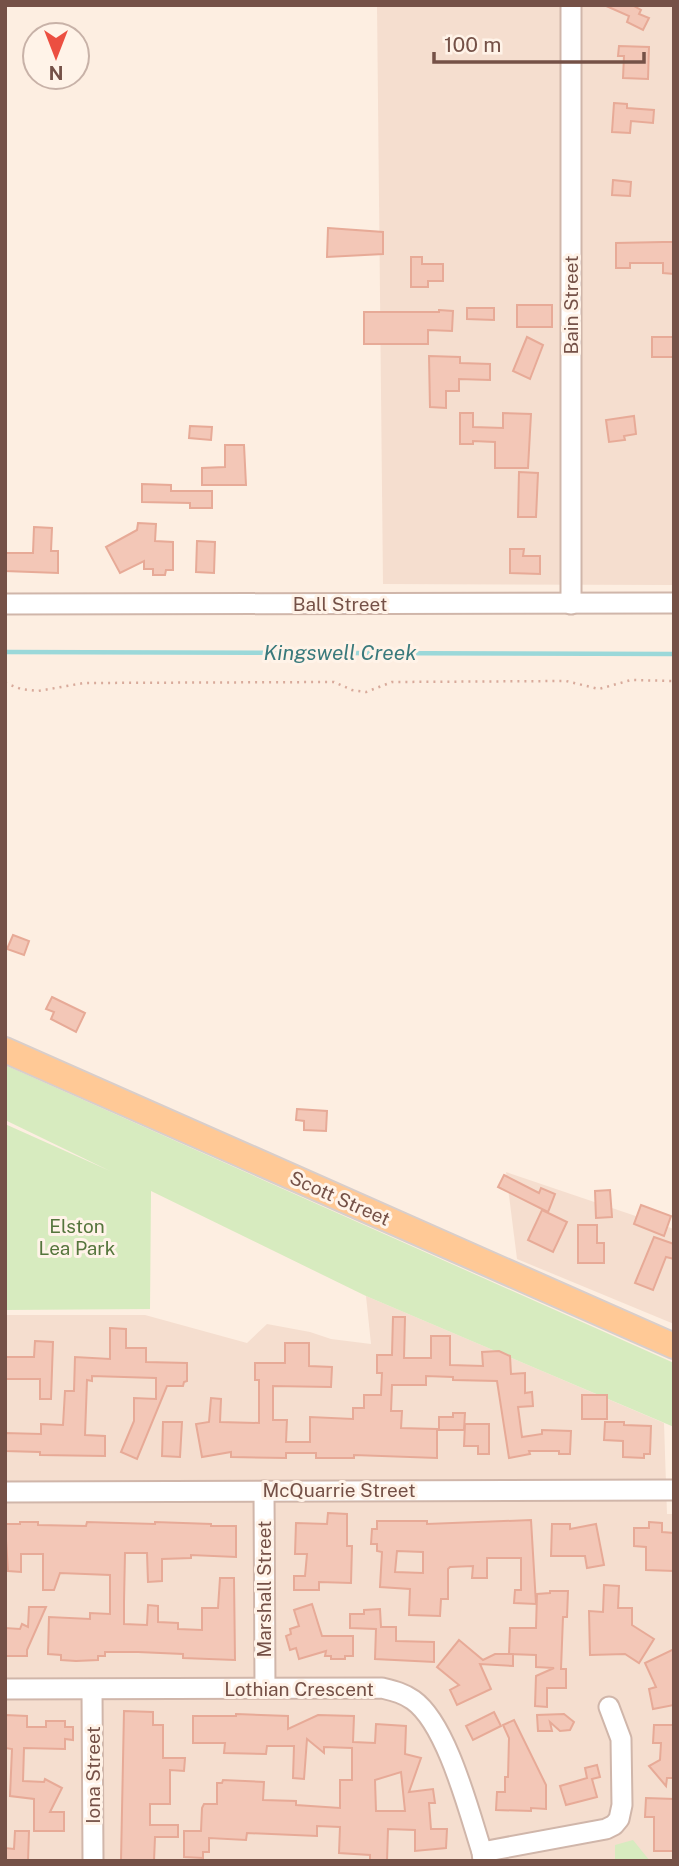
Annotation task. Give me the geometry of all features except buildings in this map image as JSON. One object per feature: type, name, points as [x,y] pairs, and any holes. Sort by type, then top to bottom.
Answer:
[{"type":"main road","name":"Scott Street","points":[[5,1050],[674,1346]]},
{"type":"street","name":"Bain Street","points":[[570,5],[571,604]]},
{"type":"street","name":"Ball Street","points":[[5,604],[674,603]]},
{"type":"street","name":"Marshall Street","points":[[264,1490],[265,1688]]},
{"type":"street","name":"McQuarrie Street","points":[[5,1492],[674,1490]]},
{"type":"street","name":"Lothian Crescent","points":[[5,1689],[383,1688],[399,1692],[427,1713],[452,1759],[482,1857]]},
{"type":"street","name":"Iona Street","points":[[92,1690],[93,1861]]},
{"type":"street","points":[[482,1857],[614,1825],[619,1819],[622,1805],[621,1739],[609,1707]]},
{"type":"path","points":[[5,683],[21,690],[38,691],[84,683],[334,682],[352,690],[366,692],[393,682],[566,681],[599,688],[631,680],[674,681]]},
{"type":"shaded area","points":[[377,5],[674,5],[674,585],[383,584]]},
{"type":"shaded area","points":[[506,1172],[674,1229],[674,1324],[517,1259]]},
{"type":"shaded area","points":[[366,1296],[664,1423],[667,1514],[674,1514],[674,1861],[5,1861],[5,1315],[145,1315],[247,1343],[267,1324],[331,1339],[371,1344]]},
{"type":"green space","name":"Elston Lea Park","points":[[5,1065],[674,1363],[674,1427],[366,1296],[151,1191],[150,1309],[5,1310],[5,1124],[110,1171],[5,1120]]},
{"type":"green space","points":[[633,1840],[650,1861],[615,1861],[615,1845]]},
{"type":"waterway","name":"Kingswell Creek","points":[[5,652],[674,654]]}]
